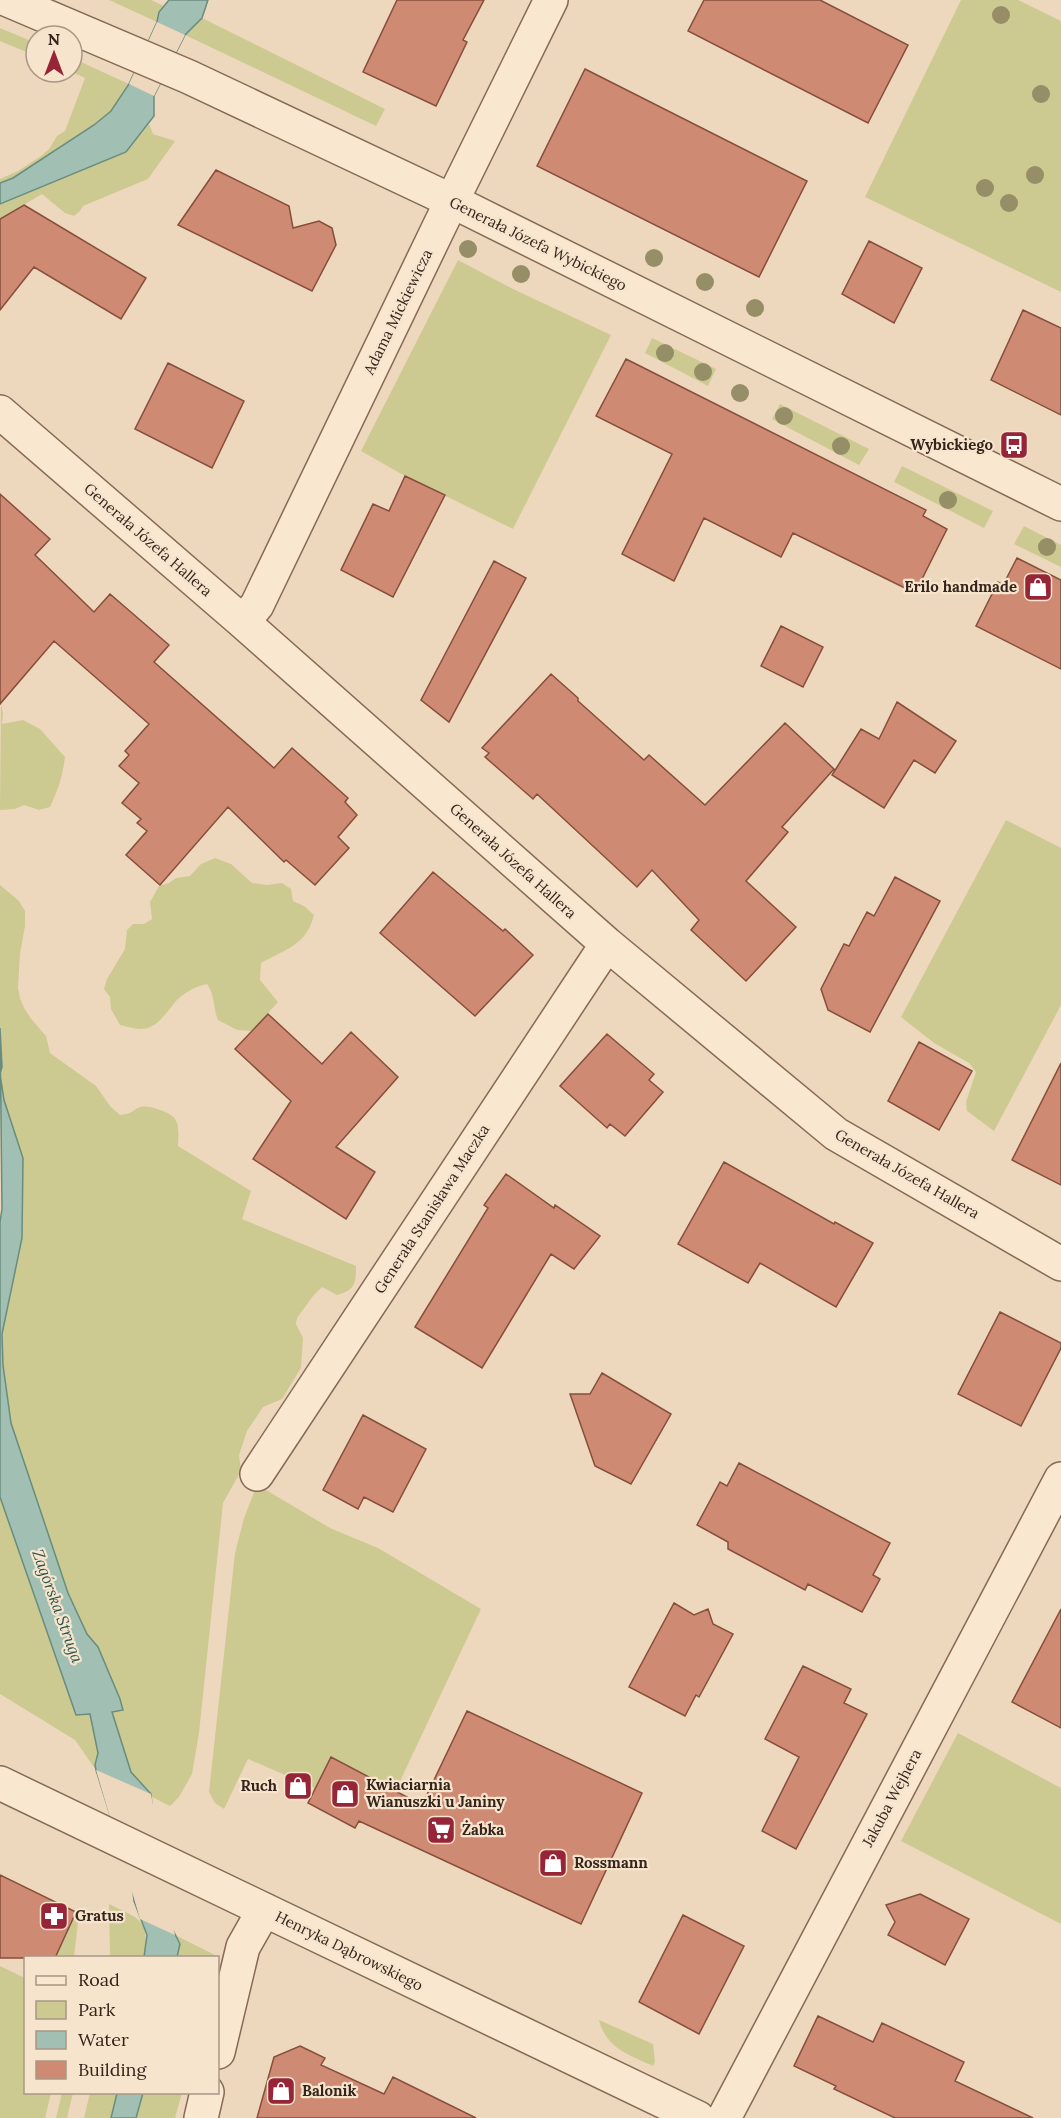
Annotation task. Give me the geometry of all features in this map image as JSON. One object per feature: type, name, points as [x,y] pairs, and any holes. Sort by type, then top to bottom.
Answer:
[{"type":"street","name":"Generała Józefa Wybickiego","points":[[8,0],[189,77],[452,201],[1061,504]]},
{"type":"street","name":"Adama Mickiewicza","points":[[243,622],[257,605],[551,0]]},
{"type":"street","name":"Generała Józefa Hallera","points":[[0,412],[243,622],[607,944],[836,1134],[1061,1264]]},
{"type":"street","name":"Generała Stanisława Maczka","points":[[257,1474],[607,944]]},
{"type":"street","name":"Jakuba Wejhera","points":[[724,2118],[1061,1479]]},
{"type":"street","name":"Henryka Dąbrowskiego","points":[[0,1783],[698,2118]]},
{"type":"street","points":[[219,2048],[243,1947],[264,1910]]},
{"type":"street","points":[[201,2118],[207,2094]]},
{"type":"green space","points":[[109,0],[151,0],[164,6],[159,12],[157,22]]},
{"type":"green space","points":[[961,0],[1018,0],[1061,21],[1061,292],[865,197]]},
{"type":"green space","points":[[202,18],[385,109],[376,126],[185,35]]},
{"type":"green space","points":[[0,28],[24,38],[24,51],[0,41]]},
{"type":"green space","points":[[84,63],[129,84],[111,111],[94,125],[13,178],[0,183],[0,179],[18,171],[41,156],[49,149],[57,136],[65,131],[85,78]]},
{"type":"green space","points":[[149,124],[153,134],[175,141],[148,179],[83,206],[74,216],[65,213],[42,194],[0,219],[0,204],[126,152]]},
{"type":"green space","points":[[458,260],[513,289],[611,335],[513,529],[405,476],[361,451]]},
{"type":"green space","points":[[652,338],[716,369],[708,386],[645,353]]},
{"type":"green space","points":[[780,404],[869,449],[859,465],[772,419]]},
{"type":"green space","points":[[902,466],[993,511],[984,528],[894,482]]},
{"type":"green space","points":[[1024,526],[1061,545],[1061,567],[1014,544]]},
{"type":"green space","points":[[1,703],[2,724],[23,720],[40,729],[65,757],[60,782],[50,807],[39,810],[24,805],[15,809],[0,810]]},
{"type":"green space","points":[[1006,820],[1061,848],[1061,1005],[994,1131],[967,1111],[966,1102],[976,1072],[969,1063],[934,1043],[901,1017]]},
{"type":"green space","points":[[215,858],[231,864],[252,883],[267,885],[282,883],[291,889],[293,901],[304,906],[314,915],[301,940],[261,963],[260,980],[278,1002],[252,1031],[237,1030],[218,1020],[207,984],[184,994],[152,1026],[135,1029],[120,1025],[111,1009],[110,997],[104,989],[107,979],[125,949],[127,930],[133,924],[144,924],[152,919],[150,902],[159,886],[176,878],[190,876],[201,864]]},
{"type":"green space","points":[[0,885],[19,901],[25,911],[18,988],[24,1008],[46,1036],[50,1053],[96,1086],[110,1106],[120,1115],[145,1106],[170,1114],[178,1126],[178,1146],[251,1191],[242,1219],[356,1266],[355,1282],[348,1291],[337,1295],[322,1287],[297,1318],[296,1324],[303,1338],[301,1368],[282,1399],[263,1407],[247,1431],[239,1455],[241,1471],[223,1503],[199,1733],[192,1774],[179,1797],[170,1806],[152,1797],[131,1772],[112,1712],[120,1699],[98,1647],[87,1634],[68,1593],[11,1423],[3,1365],[2,1334],[22,1238],[23,1158],[4,1100],[0,1074],[2,1067]]},
{"type":"green space","points":[[261,1487],[330,1528],[378,1548],[481,1609],[378,1828],[360,1819],[379,1782],[331,1757],[315,1788],[248,1759],[224,1809],[215,1803],[209,1792],[235,1553],[244,1518],[255,1490]]},
{"type":"green space","points":[[0,1497],[76,1714],[90,1714],[98,1753],[96,1770],[75,1740],[0,1694]]},
{"type":"green space","points":[[958,1733],[1061,1788],[1061,1924],[901,1841]]},
{"type":"green space","points":[[109,1904],[141,1922],[146,1935],[144,1956],[110,1956]]},
{"type":"green space","points":[[73,1919],[78,1922],[74,1956],[56,1956]]},
{"type":"green space","points":[[175,1935],[215,1956],[177,1956],[180,1944]]},
{"type":"green space","points":[[0,1966],[24,1978],[24,2094],[51,2094],[45,2118],[0,2118]]},
{"type":"green space","points":[[599,2020],[653,2044],[655,2062],[653,2066],[627,2054],[613,2044],[602,2030]]},
{"type":"green space","points":[[62,2094],[73,2094],[67,2118],[56,2118]]},
{"type":"green space","points":[[90,2094],[117,2094],[111,2118],[84,2118]]},
{"type":"green space","points":[[143,2094],[182,2094],[175,2118],[136,2118]]},
{"type":"water","points":[[169,0],[208,0],[202,18],[185,35],[154,96],[154,116],[126,152],[0,204],[0,183],[13,178],[94,125],[111,111],[129,84],[157,22],[159,12]]},
{"type":"water","points":[[0,1028],[2,1067],[0,1072]]},
{"type":"water","name":"Zagórska Struga","points":[[1,1078],[4,1100],[23,1158],[22,1238],[2,1334],[3,1365],[11,1423],[68,1593],[87,1634],[98,1647],[120,1699],[123,1710],[112,1712],[131,1772],[151,1794],[160,1904],[180,1944],[177,1956],[144,1956],[147,1935],[134,1901],[129,1852],[120,1847],[96,1770],[98,1753],[90,1714],[76,1715],[0,1497],[0,1222],[2,1209]]},
{"type":"water","points":[[117,2094],[143,2094],[136,2118],[111,2118]]},
{"type":"pier","points":[[157,22],[185,35],[154,96],[129,84]]},
{"type":"pier","points":[[96,1770],[151,1794],[158,1833],[163,1903],[175,1935],[140,1919],[129,1881],[126,1854],[120,1851]]},
{"type":"building","points":[[397,0],[484,0],[463,40],[467,42],[436,106],[363,72]]},
{"type":"building","points":[[704,0],[820,0],[908,45],[868,123],[688,31]]},
{"type":"building","points":[[585,69],[807,181],[759,277],[537,166]]},
{"type":"building","points":[[216,170],[289,206],[293,228],[319,221],[332,228],[336,245],[312,291],[178,225]]},
{"type":"building","points":[[24,205],[146,278],[121,319],[34,267],[0,310],[0,219]]},
{"type":"building","points":[[869,241],[922,268],[894,323],[842,294]]},
{"type":"building","points":[[1023,310],[1061,328],[1061,415],[991,380]]},
{"type":"building","points":[[626,359],[926,510],[923,516],[947,529],[915,593],[793,533],[781,557],[704,518],[674,581],[622,554],[672,454],[596,416]]},
{"type":"building","points":[[168,363],[244,401],[212,468],[135,429]]},
{"type":"building","points":[[405,476],[445,495],[393,597],[341,570],[373,504],[389,511]]},
{"type":"building","points":[[0,494],[50,539],[35,555],[94,612],[110,594],[169,645],[154,662],[274,768],[292,748],[348,798],[345,802],[357,815],[338,837],[349,848],[315,885],[286,860],[284,862],[228,807],[160,885],[126,855],[147,831],[137,823],[141,819],[122,803],[139,783],[119,766],[129,755],[125,751],[149,724],[54,641],[0,704]]},
{"type":"building","points":[[1017,558],[1061,580],[1061,669],[976,626],[998,582],[1003,585]]},
{"type":"building","points":[[494,561],[526,578],[449,722],[421,700]]},
{"type":"building","points":[[781,626],[823,647],[803,687],[761,666]]},
{"type":"building","points":[[551,674],[644,760],[649,755],[705,805],[785,723],[834,769],[782,827],[788,832],[746,881],[796,927],[746,981],[691,930],[699,920],[652,870],[637,887],[537,794],[533,799],[485,757],[489,753],[482,748]]},
{"type":"building","points":[[897,702],[956,741],[935,773],[914,760],[884,808],[832,775],[861,729],[879,739]]},
{"type":"building","points":[[433,872],[503,931],[505,929],[533,955],[475,1016],[380,933]]},
{"type":"building","points":[[895,877],[940,901],[870,1032],[828,1010],[821,989],[844,944],[849,946],[867,912],[874,916]]},
{"type":"building","points":[[268,1014],[322,1064],[351,1032],[398,1077],[336,1147],[375,1172],[346,1219],[253,1159],[291,1101],[235,1049]]},
{"type":"building","points":[[607,1034],[654,1074],[649,1080],[663,1092],[625,1136],[610,1124],[607,1128],[560,1086]]},
{"type":"building","points":[[919,1042],[972,1071],[939,1130],[888,1101]]},
{"type":"building","points":[[1061,1063],[1061,1185],[1012,1160]]},
{"type":"building","points":[[724,1162],[834,1224],[835,1222],[873,1243],[836,1307],[760,1263],[748,1283],[678,1244]]},
{"type":"building","points":[[506,1174],[554,1208],[555,1205],[600,1236],[574,1269],[551,1254],[482,1368],[415,1327],[488,1208],[484,1205]]},
{"type":"building","points":[[1000,1312],[1061,1343],[1061,1348],[1021,1426],[958,1394]]},
{"type":"building","points":[[602,1373],[671,1414],[631,1484],[595,1466],[570,1394],[590,1394]]},
{"type":"building","points":[[363,1415],[426,1449],[393,1512],[364,1497],[358,1509],[323,1490]]},
{"type":"building","points":[[739,1463],[890,1543],[873,1575],[880,1579],[862,1612],[808,1584],[805,1590],[728,1549],[728,1542],[697,1525],[720,1482],[727,1486]]},
{"type":"building","points":[[674,1603],[694,1615],[708,1609],[713,1624],[733,1634],[699,1697],[696,1695],[685,1716],[629,1687]]},
{"type":"building","points":[[1061,1609],[1061,1728],[1012,1702]]},
{"type":"building","points":[[803,1666],[851,1689],[844,1703],[867,1714],[796,1849],[762,1831],[799,1757],[765,1739]]},
{"type":"building","points":[[467,1711],[642,1793],[581,1924],[359,1821],[355,1828],[308,1803],[331,1757],[422,1805]]},
{"type":"building","points":[[0,1875],[76,1912],[56,1956],[0,1958]]},
{"type":"building","points":[[920,1894],[969,1919],[945,1965],[888,1935],[895,1922],[886,1905]]},
{"type":"building","points":[[683,1915],[744,1946],[699,2034],[639,2002]]},
{"type":"building","points":[[818,2016],[873,2042],[882,2023],[964,2062],[955,2081],[1033,2118],[895,2118],[834,2089],[836,2086],[794,2066]]},
{"type":"building","points":[[300,2046],[325,2058],[321,2065],[384,2094],[393,2077],[476,2118],[257,2118],[274,2057]]},
{"type":"place","name":"Wybickiego","points":[[1014,445]]},
{"type":"place","name":"Erilo handmade","points":[[1038,587]]},
{"type":"place","name":"Ruch","points":[[298,1786]]},
{"type":"place","name":"Kwiaciarnia Wianuszki u Janiny","points":[[345,1794]]},
{"type":"place","name":"Żabka","points":[[441,1830]]},
{"type":"place","name":"Rossmann","points":[[553,1863]]},
{"type":"place","name":"Gratus","points":[[54,1916]]},
{"type":"place","name":"Balonik","points":[[281,2091]]}]
